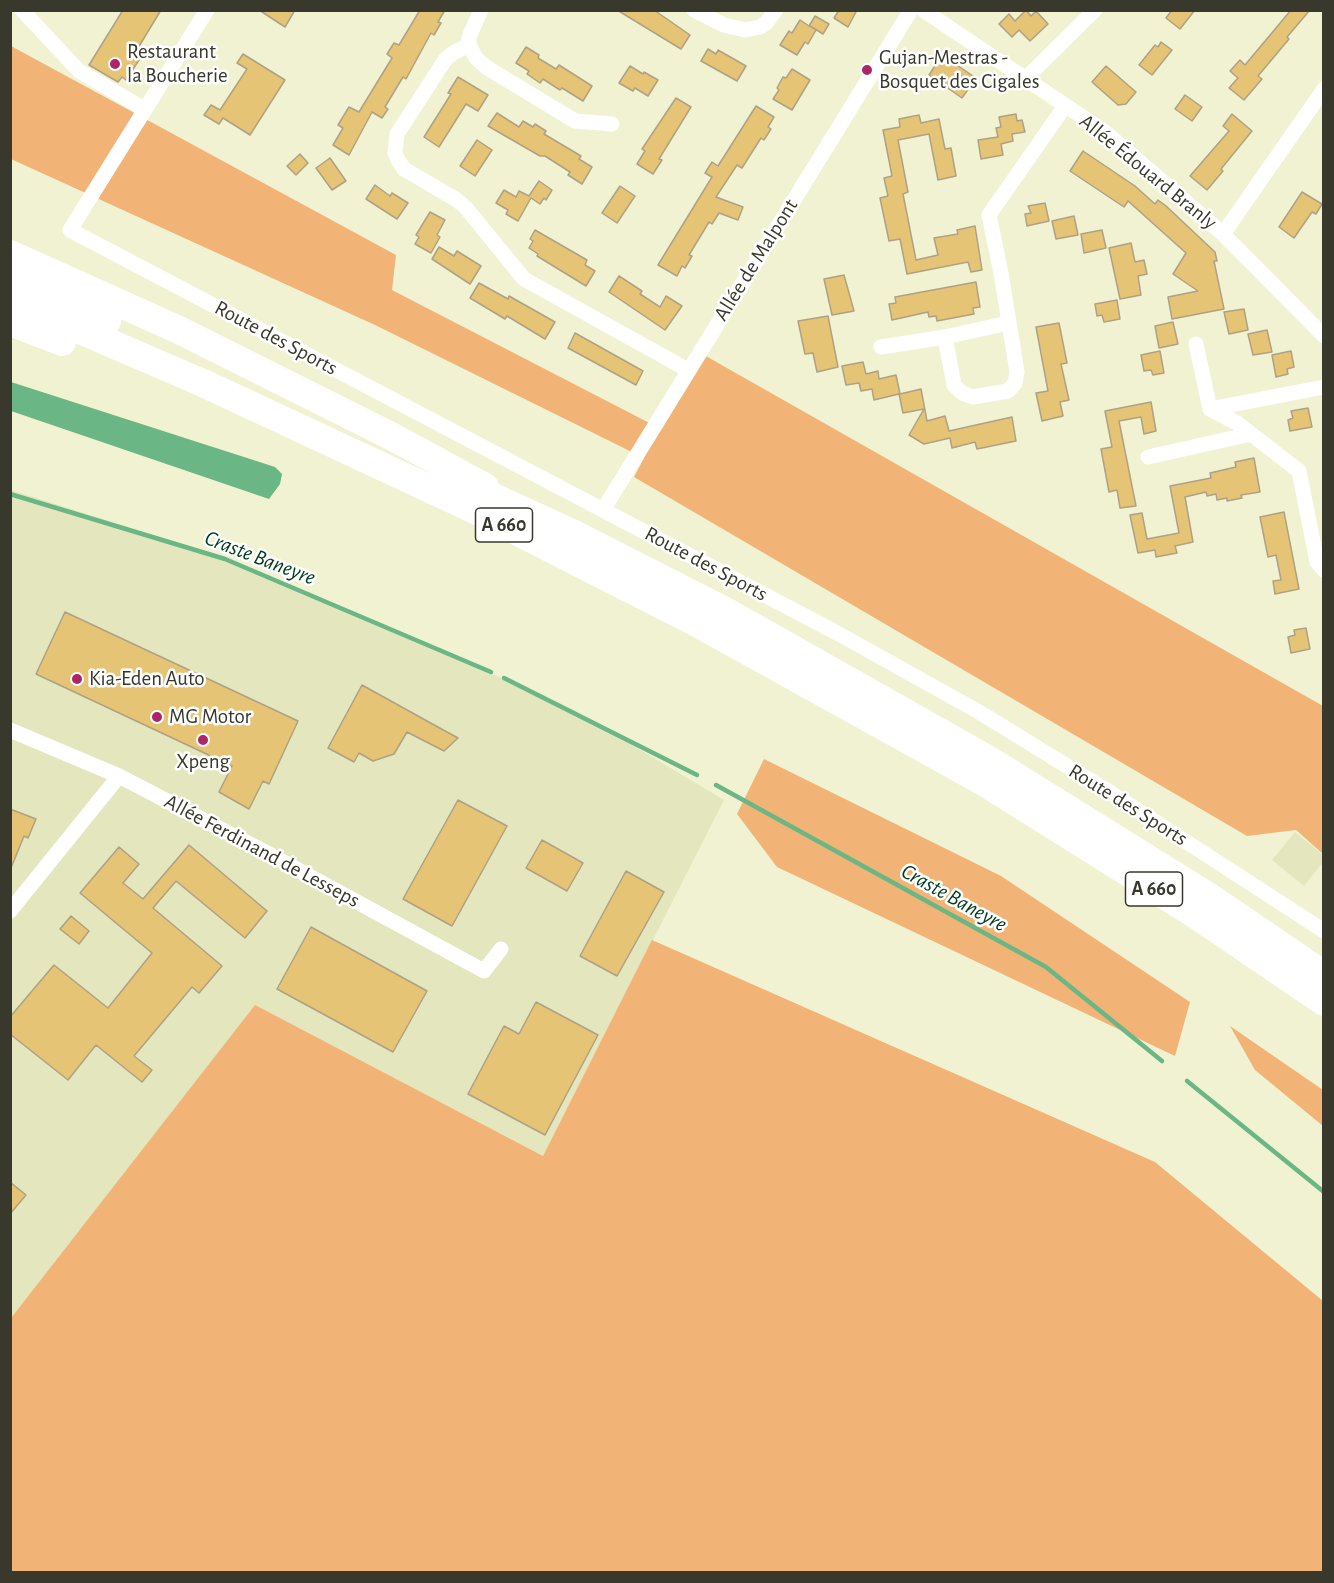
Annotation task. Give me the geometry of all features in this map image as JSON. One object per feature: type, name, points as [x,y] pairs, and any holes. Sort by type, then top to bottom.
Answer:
[{"type":"highway","points":[[10,254],[179,330],[391,436],[574,534]]},
{"type":"highway","name":"A 660","points":[[10,277],[574,534],[727,612],[989,760],[1214,900],[1323,975]]},
{"type":"highway","name":"A 660","points":[[10,300],[203,383],[461,503],[699,624],[982,781],[1196,915],[1323,1002]]},
{"type":"highway","points":[[10,322],[267,425],[699,624]]},
{"type":"street","points":[[22,10],[79,71],[144,109],[207,10]]},
{"type":"street","points":[[481,10],[469,37],[469,45],[476,58],[486,67],[575,121],[612,124]]},
{"type":"street","points":[[694,10],[723,25],[745,30],[760,27],[776,10]]},
{"type":"street","name":"Allée de Malpont","points":[[603,510],[911,10]]},
{"type":"street","name":"Allée Édouard Branly","points":[[923,10],[1105,132],[1223,234],[1323,336]]},
{"type":"street","points":[[1026,78],[1095,10]]},
{"type":"street","points":[[469,45],[445,60],[403,124],[394,143],[394,152],[404,169],[457,200],[466,208],[524,279],[688,370]]},
{"type":"street","points":[[1223,234],[1323,89]]},
{"type":"street","points":[[945,337],[954,385],[962,393],[973,397],[1008,391],[1015,383],[1017,372],[989,215],[1065,106]]},
{"type":"street","name":"Route des Sports","points":[[144,109],[70,230],[839,634],[979,712],[1121,800],[1323,931]]},
{"type":"street","points":[[881,346],[945,337],[1008,323]]},
{"type":"street","points":[[1196,344],[1210,409]]},
{"type":"street","points":[[1210,409],[1323,387]]},
{"type":"street","points":[[1210,409],[1237,423],[1299,471],[1317,562],[1323,570]]},
{"type":"street","points":[[1148,457],[1251,434]]},
{"type":"street","name":"Allée Ferdinand de Lesseps","points":[[10,730],[119,776],[267,853],[484,971],[501,949]]},
{"type":"street","points":[[10,911],[119,776]]},
{"type":"shaded area","points":[[11,46],[396,255],[392,290],[661,429],[704,355],[1323,706],[1323,854],[1296,830],[1247,836],[634,477],[644,458],[375,325],[11,159]]},
{"type":"shaded area","points":[[11,382],[275,467],[282,474],[280,484],[269,499],[11,411]]},
{"type":"shaded area","points":[[11,490],[223,557],[570,708],[724,800],[543,1156],[255,1006],[11,1318]]},
{"type":"shaded area","points":[[764,759],[1001,876],[1190,1002],[1175,1056],[777,867],[737,814]]},
{"type":"shaded area","points":[[1295,832],[1323,855],[1323,862],[1304,886],[1272,860]]},
{"type":"shaded area","points":[[652,940],[1155,1162],[1323,1301],[1323,1572],[11,1572],[11,1318],[255,1005],[543,1156]]},
{"type":"shaded area","points":[[1230,1026],[1323,1090],[1323,1126],[1255,1070]]},
{"type":"building","points":[[123,10],[161,10],[135,53],[141,57],[126,80],[122,77],[118,82],[89,65]]},
{"type":"building","points":[[259,10],[295,10],[285,27]]},
{"type":"building","points":[[420,10],[445,10],[434,35],[431,33],[406,79],[403,77],[385,107],[388,109],[382,118],[372,112],[349,155],[333,145],[343,128],[338,125],[349,107],[359,112],[392,58],[387,54],[394,43],[399,45]]},
{"type":"building","points":[[617,10],[654,10],[690,35],[681,49]]},
{"type":"building","points":[[839,10],[857,10],[848,27],[834,18]]},
{"type":"building","points":[[1026,10],[1031,16],[1036,11],[1048,24],[1030,41],[1019,30],[1012,37],[999,24],[1009,14],[1015,21]]},
{"type":"building","points":[[1172,10],[1195,10],[1180,29],[1166,18]]},
{"type":"building","points":[[1291,10],[1310,10],[1258,76],[1262,79],[1244,100],[1229,88],[1238,78],[1230,71],[1240,60],[1245,65]]},
{"type":"building","points":[[815,16],[829,24],[823,34],[810,26],[816,30],[808,44],[805,42],[797,55],[780,45],[789,31],[792,33],[800,20],[809,26]]},
{"type":"building","points":[[1161,42],[1172,50],[1152,75],[1139,65],[1155,45],[1158,47]]},
{"type":"building","points":[[526,47],[556,69],[559,65],[592,86],[583,101],[562,88],[560,90],[543,79],[540,83],[527,74],[529,71],[516,63]]},
{"type":"building","points":[[708,49],[716,54],[718,50],[746,66],[737,81],[701,61]]},
{"type":"building","points":[[243,54],[285,80],[250,135],[223,118],[219,124],[204,115],[211,105],[220,110],[247,69],[237,63]]},
{"type":"building","points":[[942,55],[976,78],[962,98],[929,75]]},
{"type":"building","points":[[630,66],[658,80],[648,96],[635,88],[633,91],[619,83]]},
{"type":"building","points":[[1106,66],[1136,92],[1126,104],[1118,105],[1092,82]]},
{"type":"building","points":[[792,69],[810,80],[792,110],[773,99],[783,77],[786,78]]},
{"type":"building","points":[[458,77],[488,95],[478,111],[466,104],[439,147],[424,137],[451,94],[448,93]]},
{"type":"building","points":[[1185,95],[1202,107],[1192,121],[1175,109]]},
{"type":"building","points":[[676,98],[691,107],[659,159],[662,160],[653,174],[637,164],[645,151],[642,149]]},
{"type":"building","points":[[756,106],[774,117],[768,127],[771,129],[764,140],[761,138],[742,168],[737,165],[716,197],[743,207],[738,220],[719,213],[712,224],[709,222],[689,255],[692,256],[685,268],[682,266],[677,276],[658,265],[712,177],[705,173],[712,162],[718,166]]},
{"type":"building","points":[[497,113],[519,127],[523,121],[533,127],[535,124],[546,131],[544,134],[581,156],[579,159],[592,167],[582,184],[568,175],[570,172],[545,156],[540,156],[488,126]]},
{"type":"building","points":[[1016,114],[1017,121],[1022,120],[1025,132],[1012,134],[1013,141],[1001,144],[1003,155],[981,159],[978,140],[998,137],[996,128],[1001,127],[999,117]]},
{"type":"building","points":[[1232,114],[1252,131],[1207,190],[1190,176],[1229,131],[1223,126]]},
{"type":"building","points":[[919,115],[921,123],[939,119],[945,149],[951,148],[956,176],[938,180],[929,134],[898,140],[908,192],[903,194],[916,260],[938,255],[934,238],[958,234],[957,230],[975,226],[982,270],[971,272],[968,262],[907,274],[900,239],[889,241],[880,198],[888,196],[884,178],[892,176],[883,130],[900,127],[899,119]]},
{"type":"building","points":[[477,140],[492,150],[475,176],[460,166]]},
{"type":"building","points":[[1083,151],[1135,186],[1155,204],[1158,200],[1166,206],[1215,252],[1217,261],[1214,261],[1224,309],[1172,319],[1168,297],[1198,291],[1173,274],[1186,253],[1128,201],[1124,207],[1070,171]]},
{"type":"building","points":[[300,154],[308,163],[296,175],[287,166]]},
{"type":"building","points":[[330,158],[346,181],[332,190],[316,168]]},
{"type":"building","points":[[539,181],[552,190],[546,200],[544,198],[540,204],[531,198],[518,221],[506,214],[508,210],[496,203],[504,190],[516,197],[519,191],[529,196]]},
{"type":"building","points":[[375,185],[390,196],[392,193],[408,203],[397,219],[366,199]]},
{"type":"building","points":[[620,186],[635,196],[617,223],[602,213]]},
{"type":"building","points":[[1302,192],[1322,204],[1316,214],[1312,212],[1294,238],[1279,227]]},
{"type":"building","points":[[1045,203],[1049,221],[1027,226],[1025,214],[1031,213],[1028,206]]},
{"type":"building","points":[[430,212],[445,220],[437,235],[440,237],[431,253],[415,244],[419,237],[416,235]]},
{"type":"building","points":[[1074,216],[1078,235],[1056,239],[1052,221]]},
{"type":"building","points":[[535,230],[587,260],[585,265],[595,271],[586,286],[537,256],[538,254],[529,248],[533,241],[530,239]]},
{"type":"building","points":[[1102,230],[1106,248],[1084,253],[1081,234]]},
{"type":"building","points":[[1131,243],[1135,262],[1144,260],[1147,274],[1138,276],[1141,295],[1120,299],[1109,248]]},
{"type":"building","points":[[439,247],[454,256],[457,251],[481,266],[470,284],[432,259]]},
{"type":"building","points":[[844,275],[854,311],[832,315],[824,279]]},
{"type":"building","points":[[619,276],[642,291],[640,294],[660,307],[666,296],[682,306],[665,330],[609,292]]},
{"type":"building","points":[[976,282],[980,307],[973,308],[974,314],[937,321],[936,316],[929,317],[928,312],[892,320],[889,304],[896,303],[895,297]]},
{"type":"building","points":[[479,283],[508,299],[509,296],[555,322],[545,339],[507,316],[505,319],[470,298]]},
{"type":"building","points":[[1117,300],[1120,319],[1104,322],[1102,315],[1097,316],[1095,304]]},
{"type":"building","points":[[1244,309],[1248,330],[1229,334],[1224,312]]},
{"type":"building","points":[[828,316],[838,367],[817,372],[813,353],[805,354],[798,321]]},
{"type":"building","points":[[1173,322],[1178,344],[1159,348],[1155,326]]},
{"type":"building","points":[[1059,323],[1067,363],[1061,364],[1069,400],[1060,402],[1063,416],[1042,421],[1036,393],[1048,391],[1036,327]]},
{"type":"building","points":[[1267,330],[1272,352],[1253,355],[1248,334]]},
{"type":"building","points":[[575,333],[643,371],[636,385],[568,348]]},
{"type":"building","points":[[1160,351],[1164,373],[1153,375],[1151,370],[1144,371],[1141,355]]},
{"type":"building","points":[[1291,351],[1294,367],[1287,369],[1288,374],[1276,377],[1272,355]]},
{"type":"building","points":[[863,362],[866,374],[878,371],[879,379],[896,375],[900,394],[921,389],[927,421],[945,416],[949,431],[1012,417],[1016,441],[977,449],[975,442],[952,448],[950,438],[924,444],[909,435],[924,409],[903,413],[899,394],[874,400],[872,389],[861,391],[859,383],[846,385],[842,366]]},
{"type":"building","points":[[1151,402],[1156,431],[1144,434],[1141,417],[1119,421],[1136,506],[1120,508],[1117,490],[1109,492],[1101,449],[1112,447],[1105,411]]},
{"type":"building","points":[[1308,408],[1312,427],[1290,431],[1288,420],[1293,418],[1291,411]]},
{"type":"building","points":[[1254,458],[1260,492],[1241,495],[1242,498],[1227,501],[1227,498],[1217,500],[1216,494],[1207,496],[1206,492],[1185,497],[1193,542],[1175,546],[1177,553],[1156,557],[1155,550],[1138,553],[1130,515],[1142,513],[1147,539],[1179,533],[1170,486],[1211,478],[1210,473],[1236,467],[1235,462]]},
{"type":"building","points":[[1284,512],[1299,589],[1275,594],[1273,581],[1281,580],[1276,555],[1268,557],[1260,517]]},
{"type":"building","points":[[65,612],[298,721],[269,784],[263,781],[249,809],[219,792],[232,766],[36,674]]},
{"type":"building","points":[[1306,628],[1310,649],[1291,653],[1288,637],[1295,635],[1294,630]]},
{"type":"building","points":[[362,685],[458,738],[444,751],[407,732],[394,754],[373,761],[359,753],[354,762],[328,748]]},
{"type":"building","points":[[458,800],[507,826],[452,926],[403,899]]},
{"type":"building","points":[[10,809],[36,819],[28,838],[24,836],[11,868]]},
{"type":"building","points":[[542,840],[583,863],[567,891],[526,868]]},
{"type":"building","points":[[189,845],[267,911],[245,938],[176,881],[153,908],[222,966],[199,993],[192,987],[134,1056],[152,1070],[142,1082],[96,1045],[68,1080],[10,1034],[10,1017],[54,965],[108,1008],[152,953],[80,893],[119,847],[139,864],[123,883],[143,899]]},
{"type":"building","points":[[626,871],[664,892],[617,976],[580,956]]},
{"type":"building","points":[[71,916],[89,931],[79,944],[60,929]]},
{"type":"building","points":[[311,927],[427,991],[393,1052],[277,989]]},
{"type":"building","points":[[536,1002],[598,1035],[545,1135],[468,1094],[504,1026],[519,1034]]},
{"type":"building","points":[[10,1182],[26,1195],[10,1214]]},
{"type":"waterway","name":"Craste Baneyre","points":[[10,494],[225,559],[491,672]]},
{"type":"waterway","name":"Craste Baneyre","points":[[504,678],[697,775]]},
{"type":"waterway","name":"Craste Baneyre","points":[[716,785],[1046,967],[1162,1061]]},
{"type":"waterway","name":"Craste Baneyre","points":[[1187,1081],[1324,1192]]},
{"type":"place","name":"Restaurant la Boucherie","points":[[115,64]]},
{"type":"place","name":"Gujan-Mestras - Bosquet des Cigales","points":[[867,70]]},
{"type":"place","name":"Kia-Eden Auto","points":[[77,679]]},
{"type":"place","name":"MG Motor","points":[[157,717]]},
{"type":"place","name":"Xpeng","points":[[203,740]]}]
